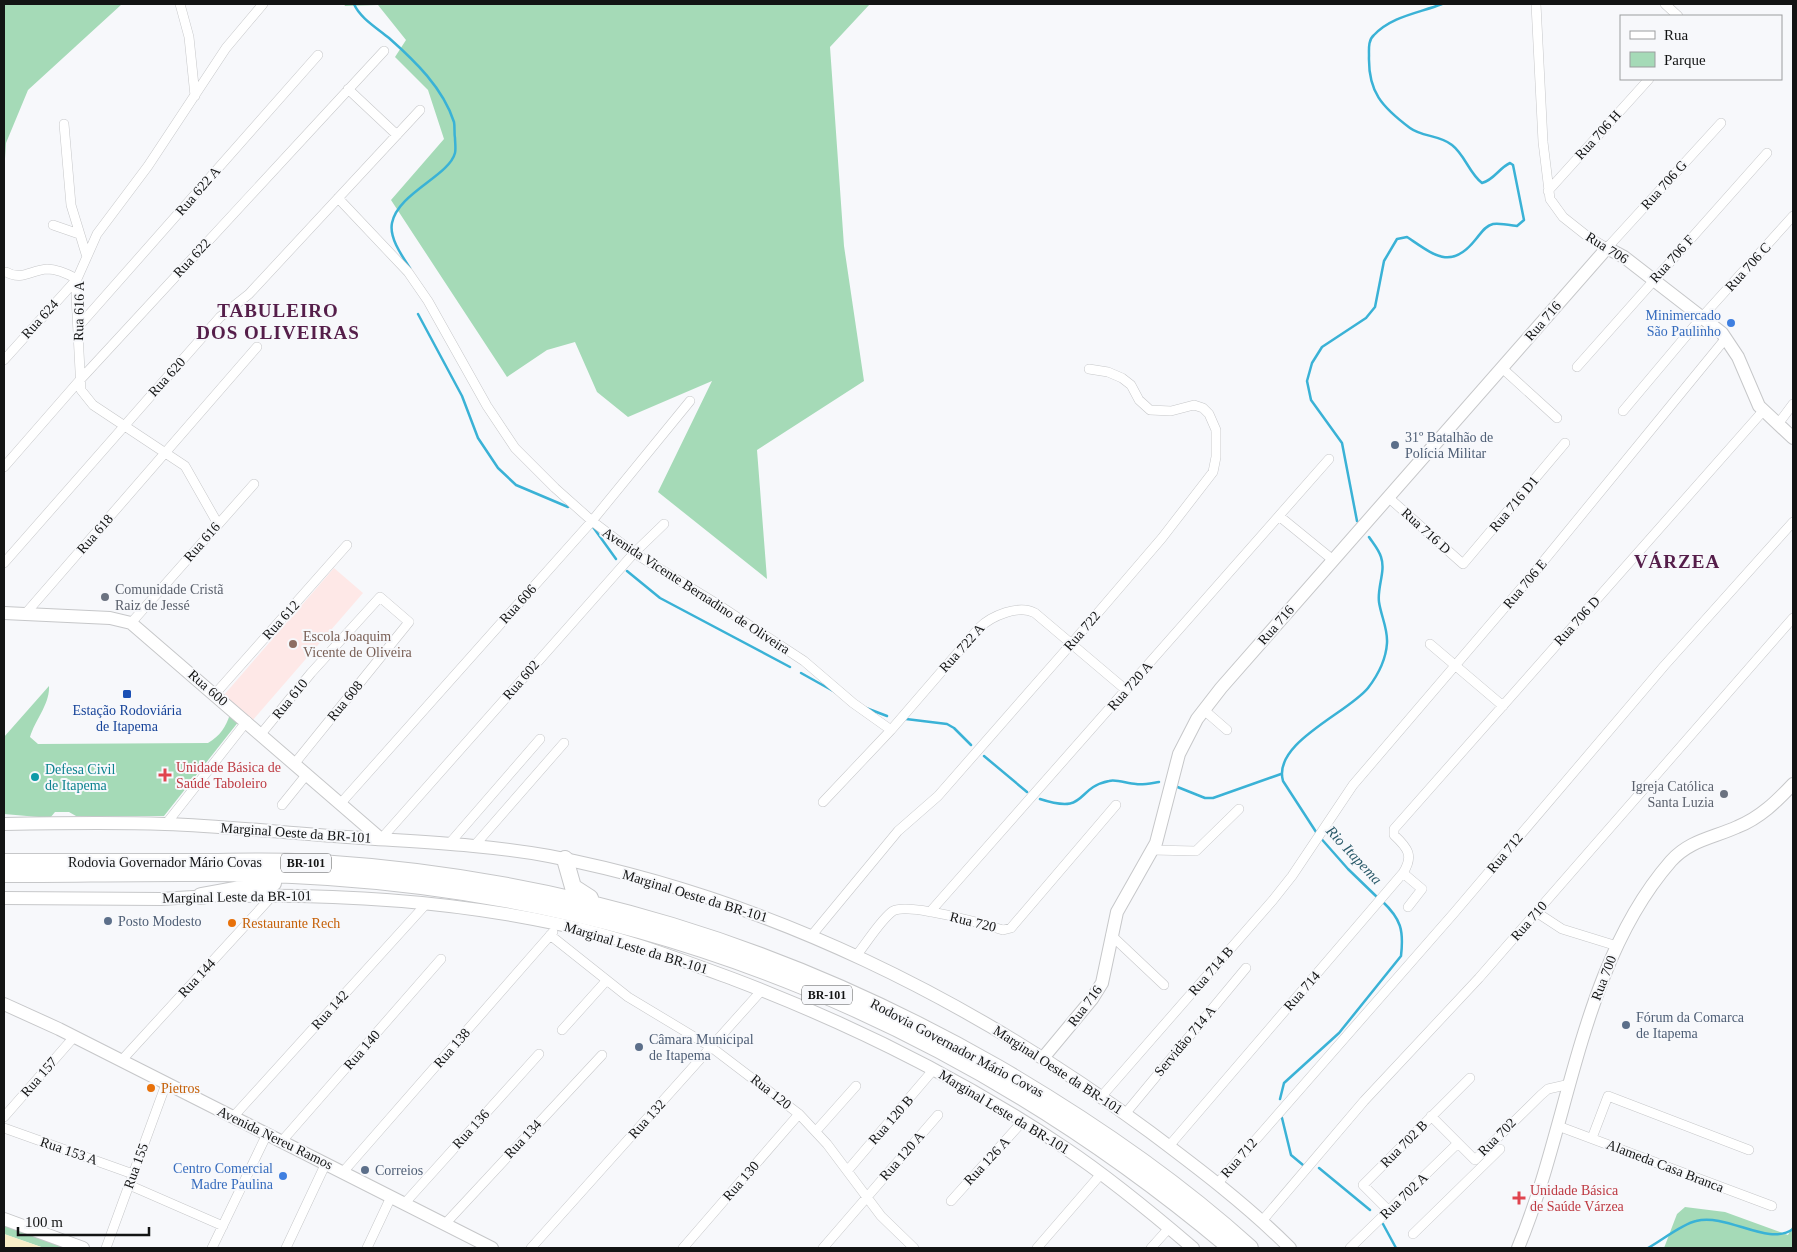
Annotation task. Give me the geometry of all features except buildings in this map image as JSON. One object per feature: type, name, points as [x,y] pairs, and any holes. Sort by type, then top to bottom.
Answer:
[{"type":"highway","points":[[565,859],[573,887],[606,906]]},
{"type":"highway","name":"Rodovia Governador Mário Covas","points":[[4,862],[321,863],[460,878],[517,887],[606,906],[737,946],[814,976],[911,1020],[1019,1080],[1087,1123],[1154,1170],[1250,1248]]},
{"type":"highway","name":"Rodovia Governador Mário Covas","points":[[4,874],[260,875],[365,880],[492,896],[571,912],[701,947],[819,992],[927,1043],[1039,1107],[1146,1180],[1232,1248]]},
{"type":"highway","points":[[201,896],[264,883],[317,884],[365,880]]},
{"type":"main road","name":"Rua 706","points":[[1607,248],[1624,257],[1702,317],[1726,338],[1738,357],[1755,400],[1763,411],[1793,438]]},
{"type":"main road","name":"Rua 716","points":[[1043,1058],[1100,987],[1119,905],[1152,850],[1160,830],[1179,754],[1192,726],[1333,560],[1607,248]]},
{"type":"main road","name":"Rua 600","points":[[4,613],[110,618],[131,623],[381,839]]},
{"type":"main road","name":"Rua 700","points":[[1518,1248],[1558,1126],[1596,998],[1617,946],[1654,882],[1677,854],[1690,844],[1736,828],[1758,817],[1793,784]]},
{"type":"main road","name":"Marginal Oeste da BR-101","points":[[4,824],[166,824],[475,845],[565,859],[730,904],[812,935],[856,956],[965,1012],[1043,1058],[1169,1146],[1262,1221],[1290,1248]]},
{"type":"main road","name":"Marginal Leste da BR-101","points":[[4,898],[161,899],[201,896],[339,896],[484,910],[560,924],[661,953],[762,990],[934,1070],[1023,1121],[1101,1174],[1193,1248]]},
{"type":"main road","name":"Avenida Nereu Ramos","points":[[4,1004],[74,1037],[492,1248]]},
{"type":"main road","points":[[4,1219],[83,1248]]},
{"type":"street","points":[[180,4],[189,37],[195,96]]},
{"type":"street","name":"Rua 616 A","points":[[218,524],[189,471],[180,462],[164,454],[93,405],[81,390],[79,380],[77,279],[86,254],[97,234],[148,166],[226,48],[263,4]]},
{"type":"street","name":"Rua 706","points":[[1536,4],[1540,104],[1548,191],[1554,207],[1563,217],[1587,236],[1607,248]]},
{"type":"street","points":[[1665,4],[1677,15]]},
{"type":"street","name":"Rua 622","points":[[4,467],[79,380],[384,51]]},
{"type":"street","name":"Rua 622 A","points":[[78,328],[318,55]]},
{"type":"street","name":"Rua 706 H","points":[[1548,191],[1648,80]]},
{"type":"street","points":[[348,89],[397,135]]},
{"type":"street","name":"Rua 620","points":[[4,564],[220,317],[249,294],[420,110]]},
{"type":"street","name":"Rua 706 G","points":[[1607,248],[1721,123]]},
{"type":"street","points":[[64,124],[68,185],[79,234],[86,254]]},
{"type":"street","name":"Rua 706 F","points":[[1577,367],[1766,153]]},
{"type":"street","name":"Avenida Vicente Bernadino de Oliveira","points":[[338,198],[408,272],[428,301],[487,406],[515,448],[592,521],[634,553],[714,602],[804,661],[853,703],[891,730]]},
{"type":"street","name":"Rua 706 C","points":[[1623,410],[1702,317],[1793,216]]},
{"type":"street","points":[[53,225],[79,234]]},
{"type":"street","points":[[6,272],[18,277],[41,270],[56,270],[77,279]]},
{"type":"street","name":"Rua 624","points":[[4,360],[77,279]]},
{"type":"street","name":"Rua 706 E","points":[[1322,829],[1353,785],[1626,462],[1726,338]]},
{"type":"street","name":"Rua 618","points":[[26,613],[257,348]]},
{"type":"street","points":[[1502,368],[1557,418]]},
{"type":"street","name":"Rua 722","points":[[812,935],[898,831],[938,796],[1072,643],[1204,486],[1213,472],[1216,457],[1216,430],[1209,414],[1204,408],[1194,405],[1171,411],[1150,410],[1139,400],[1131,385],[1122,378],[1108,372],[1089,369]]},
{"type":"street","name":"Rua 606","points":[[341,803],[592,521],[690,401]]},
{"type":"street","points":[[1778,424],[1793,404]]},
{"type":"street","name":"Rua 706 D","points":[[1393,832],[1763,411]]},
{"type":"street","name":"Rua 716 D1","points":[[1463,564],[1565,443]]},
{"type":"street","name":"Rua 720 A","points":[[930,912],[1329,459]]},
{"type":"street","name":"Rua 616","points":[[131,623],[254,484]]},
{"type":"street","name":"Rua 716 D","points":[[1388,497],[1463,564]]},
{"type":"street","points":[[1279,516],[1333,560]]},
{"type":"street","name":"Rua 712","points":[[1217,1184],[1454,913],[1664,666],[1793,522]]},
{"type":"street","name":"Rua 602","points":[[381,839],[634,553],[664,524]]},
{"type":"street","name":"Rua 612","points":[[215,694],[347,545]]},
{"type":"street","name":"Rua 610","points":[[261,734],[316,667],[380,597]]},
{"type":"street","name":"Rua 608","points":[[295,763],[409,622],[380,597]]},
{"type":"street","name":"Rua 722 A","points":[[823,802],[891,730],[978,628],[989,618],[1022,610],[1031,610],[1126,690]]},
{"type":"street","name":"Rua 710","points":[[1262,1221],[1364,1101],[1450,1011],[1793,618]]},
{"type":"street","points":[[1430,644],[1503,706]]},
{"type":"street","points":[[1204,710],[1227,730]]},
{"type":"street","points":[[166,824],[247,722]]},
{"type":"street","points":[[450,844],[540,739]]},
{"type":"street","points":[[475,845],[564,743]]},
{"type":"street","points":[[282,805],[307,774]]},
{"type":"street","name":"Rua 720","points":[[856,956],[894,910],[902,908],[930,912],[1003,930],[1010,928],[1116,805]]},
{"type":"street","points":[[1152,850],[1196,852],[1239,809]]},
{"type":"street","name":"Rua 714 B","points":[[1101,1097],[1273,900],[1322,829]]},
{"type":"street","name":"Rua 714","points":[[1169,1146],[1403,873],[1410,861],[1409,851],[1393,832]]},
{"type":"street","points":[[1403,873],[1422,889],[1408,907]]},
{"type":"street","name":"Rua 144","points":[[121,1061],[273,895]]},
{"type":"street","name":"Rua 142","points":[[233,1117],[427,904]]},
{"type":"street","points":[[1536,912],[1562,928],[1617,946]]},
{"type":"street","name":"Rua 138","points":[[343,1172],[560,924]]},
{"type":"street","name":"Rua 120","points":[[550,935],[628,997],[711,1047],[799,1114],[816,1131],[848,1170],[866,1198],[914,1248]]},
{"type":"street","points":[[1111,935],[1164,985]]},
{"type":"street","name":"Rua 140","points":[[282,1141],[441,959]]},
{"type":"street","name":"Servidão 714 A","points":[[1125,1114],[1246,968]]},
{"type":"street","points":[[562,1030],[606,981]]},
{"type":"street","name":"Rua 132","points":[[531,1248],[762,990]]},
{"type":"street","name":"Rua 157","points":[[4,1117],[74,1037]]},
{"type":"street","name":"Rua 136","points":[[404,1204],[539,1054]]},
{"type":"street","name":"Rua 134","points":[[445,1224],[602,1055]]},
{"type":"street","name":"Rua 120 B","points":[[848,1170],[934,1070]]},
{"type":"street","name":"Rua 702 B","points":[[1389,1211],[1363,1185],[1470,1078]]},
{"type":"street","name":"Rua 155","points":[[106,1248],[166,1084]]},
{"type":"street","name":"Rua 702","points":[[1431,1116],[1475,1160],[1541,1094],[1548,1089],[1570,1084]]},
{"type":"street","points":[[816,1131],[856,1086]]},
{"type":"street","points":[[1592,1138],[1608,1096],[1750,1150]]},
{"type":"street","name":"Rua 130","points":[[682,1248],[799,1114]]},
{"type":"street","name":"Rua 120 A","points":[[823,1248],[938,1114]]},
{"type":"street","name":"Rua 126 A","points":[[951,1201],[1023,1121]]},
{"type":"street","name":"Alameda Casa Branca","points":[[1558,1126],[1772,1206]]},
{"type":"street","name":"Rua 153 A","points":[[4,1128],[133,1174]]},
{"type":"street","points":[[212,1248],[267,1134]]},
{"type":"street","name":"Rua 702 A","points":[[1350,1248],[1458,1143]]},
{"type":"street","points":[[1413,1234],[1500,1149]]},
{"type":"street","points":[[1475,1160],[1480,1169]]},
{"type":"street","points":[[286,1248],[326,1163]]},
{"type":"street","points":[[1037,1248],[1101,1174]]},
{"type":"street","points":[[129,1185],[222,1226]]},
{"type":"street","points":[[367,1248],[391,1197]]},
{"type":"street","points":[[1151,1248],[1169,1228]]},
{"type":"shaded area","name":"Escola Joaquim Vicente de Oliveira","points":[[334,568],[363,593],[253,720],[224,695]]},
{"type":"green space","points":[[4,4],[122,4],[28,90],[6,143],[4,174]]},
{"type":"green space","points":[[344,4],[870,4],[830,47],[844,246],[864,381],[757,450],[767,579],[658,492],[712,381],[628,417],[597,392],[575,342],[547,350],[507,377],[391,200],[444,139],[428,90],[395,57],[406,40],[378,5],[345,6]]},
{"type":"green space","points":[[49,686],[45,706],[30,737],[38,744],[208,743],[222,731],[230,714],[239,721],[164,816],[76,816],[69,812],[55,812],[50,818],[4,814],[4,737]]},
{"type":"green space","points":[[1685,1207],[1725,1212],[1788,1235],[1793,1225],[1793,1248],[1664,1248],[1677,1214]]},
{"type":"green space","points":[[4,1224],[69,1248],[44,1248],[4,1234]]},
{"type":"sand","points":[[4,1234],[44,1248],[4,1248]]},
{"type":"waterway","points":[[354,4],[365,18],[399,47],[427,76],[443,98],[454,122],[455,153],[451,161],[404,203],[396,212],[392,223],[394,241],[410,268]]},
{"type":"waterway","name":"Rio Itapema","points":[[1357,521],[1342,443],[1311,400],[1307,381],[1312,363],[1322,347],[1366,318],[1375,307],[1384,261],[1397,239],[1407,237],[1434,254],[1450,257],[1458,255],[1467,249],[1488,226],[1493,224],[1517,226],[1524,220],[1513,165],[1510,163],[1506,165],[1490,179],[1482,183],[1452,145],[1442,139],[1410,128],[1384,105],[1374,89],[1369,69],[1369,48],[1372,37],[1397,19],[1442,4]]},
{"type":"waterway","points":[[418,314],[462,396],[478,438],[498,468],[516,485],[568,507]]},
{"type":"waterway","points":[[593,527],[616,559]]},
{"type":"waterway","name":"Rio Itapema","points":[[1369,537],[1379,552],[1382,562],[1379,602],[1387,638],[1383,661],[1368,688],[1358,698],[1300,741],[1289,754],[1283,767],[1283,781],[1318,835],[1348,869],[1378,898]]},
{"type":"waterway","points":[[627,571],[660,598],[790,667]]},
{"type":"waterway","points":[[801,673],[835,692]]},
{"type":"waterway","points":[[866,708],[887,716]]},
{"type":"waterway","points":[[906,719],[947,724],[954,728],[971,745]]},
{"type":"waterway","points":[[984,756],[1027,792]]},
{"type":"waterway","points":[[1175,786],[1205,798],[1213,798],[1281,774]]},
{"type":"waterway","points":[[1040,799],[1067,804],[1080,799],[1098,784],[1109,781],[1133,784],[1159,782]]},
{"type":"waterway","name":"Rio Itapema","points":[[1280,1099],[1284,1083],[1339,1033],[1401,956],[1402,939],[1400,926],[1397,919],[1382,901]]},
{"type":"waterway","name":"Rio Itapema","points":[[1282,1118],[1291,1155],[1303,1165]]},
{"type":"waterway","name":"Rio Itapema","points":[[1319,1168],[1370,1210]]},
{"type":"waterway","points":[[1648,1248],[1678,1229],[1696,1221],[1721,1221],[1772,1234],[1783,1233],[1793,1229]]},
{"type":"waterway","name":"Rio Itapema","points":[[1383,1224],[1396,1248]]},
{"type":"place","name":"Minimercado São Paulinho","points":[[1731,323]]},
{"type":"place","name":"31º Batalhão de Polícia Militar","points":[[1395,445]]},
{"type":"place","name":"Comunidade Cristã Raiz de Jessé","points":[[105,597]]},
{"type":"place","name":"Escola Joaquim Vicente de Oliveira","points":[[293,644]]},
{"type":"place","name":"Estação Rodoviária de Itapema","points":[[127,694]]},
{"type":"place","name":"Unidade Básica de Saúde Taboleiro","points":[[165,775]]},
{"type":"place","name":"Defesa Civil de Itapema","points":[[35,777]]},
{"type":"place","name":"Igreja Católica Santa Luzia","points":[[1724,794]]},
{"type":"place","name":"Posto Modesto","points":[[108,921]]},
{"type":"place","name":"Restaurante Rech","points":[[232,923]]},
{"type":"place","name":"Fórum da Comarca de Itapema","points":[[1626,1025]]},
{"type":"place","name":"Câmara Municipal de Itapema","points":[[639,1047]]},
{"type":"place","name":"Pietros","points":[[151,1088]]},
{"type":"place","name":"Correios","points":[[365,1170]]},
{"type":"place","name":"Centro Comercial Madre Paulina","points":[[283,1176]]},
{"type":"place","name":"Unidade Básica de Saúde Várzea","points":[[1519,1198]]},
{"type":"district","name":"TABULEIRO DOS OLIVEIRAS","points":[[278,321]]},
{"type":"district","name":"VÁRZEA","points":[[1677,561]]}]
